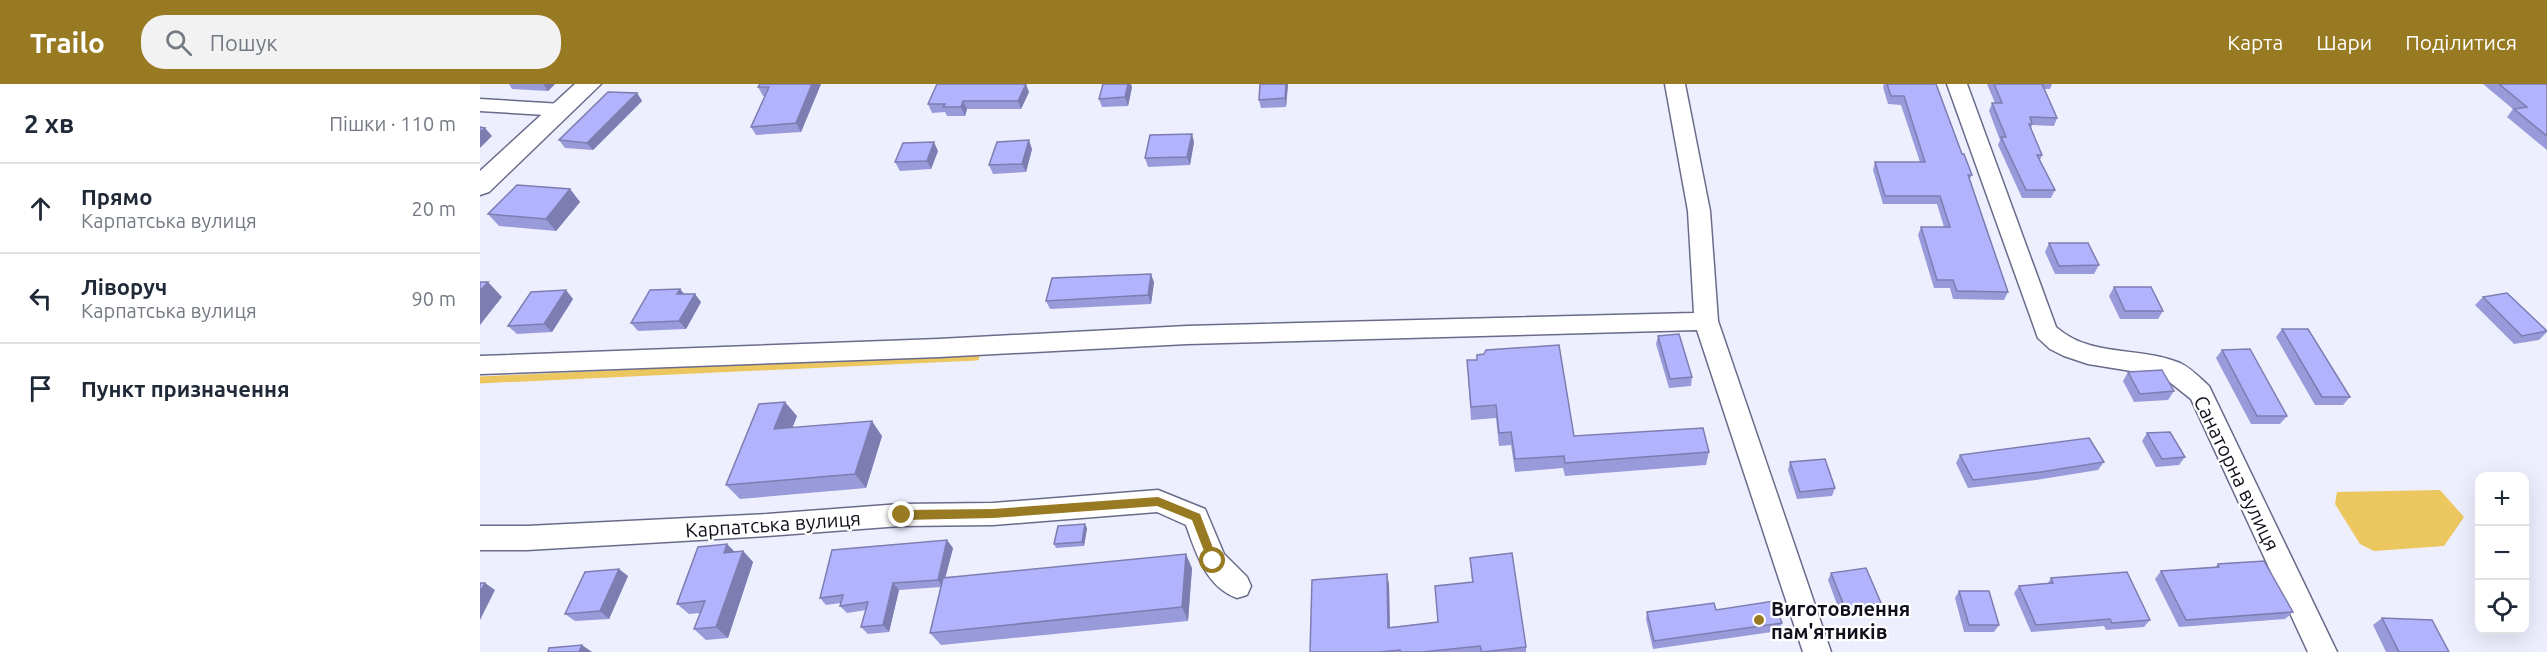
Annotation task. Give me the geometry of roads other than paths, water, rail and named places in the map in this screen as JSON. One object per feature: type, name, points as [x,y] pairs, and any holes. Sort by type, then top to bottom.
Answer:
[{"type":"street","points":[[480,186],[589,84]]},
{"type":"street","points":[[1675,84],[1699,211],[1706,321],[1817,652]]},
{"type":"street","name":"Санаторна вулиця","points":[[1957,84],[2046,332],[2056,344],[2074,351],[2170,369],[2186,379],[2200,393],[2323,652]]},
{"type":"street","points":[[480,105],[562,110]]},
{"type":"street","points":[[480,365],[939,348],[1199,335],[1706,321]]},
{"type":"street","name":"Карпатська вулиця","points":[[480,538],[527,538],[767,525],[902,515],[993,514],[1158,501],[1196,517],[1213,561],[1237,586]]},
{"type":"waterway","points":[[480,380],[976,357]]},
{"type":"place","name":"Виготовлення пам'ятників","points":[[1759,620]]}]
